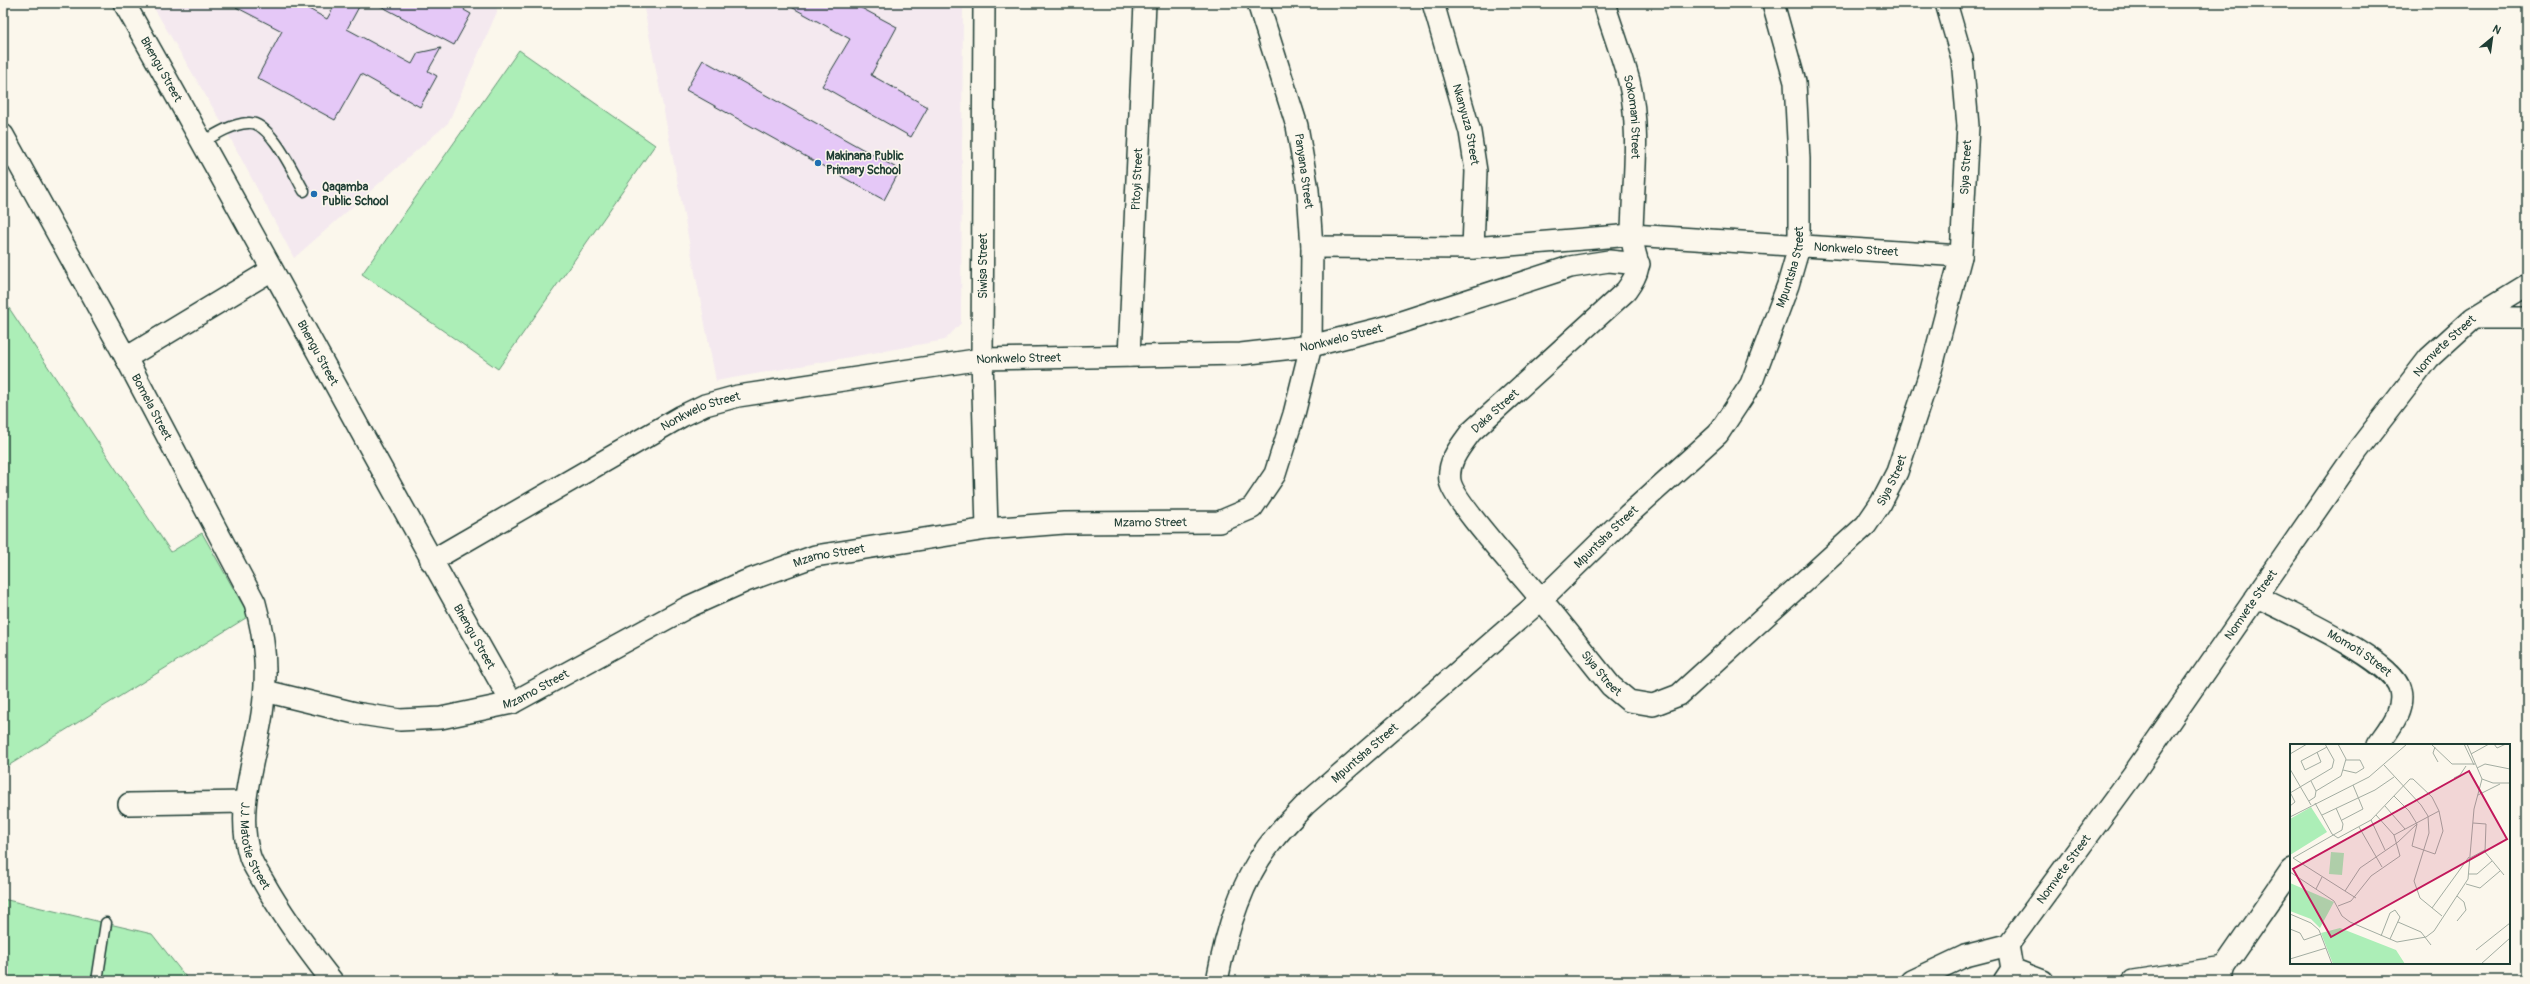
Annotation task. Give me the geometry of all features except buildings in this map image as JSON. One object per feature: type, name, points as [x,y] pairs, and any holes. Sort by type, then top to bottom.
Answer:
[{"type":"street","name":"Bhengu Street","points":[[124,3],[203,142],[431,561],[512,703]]},
{"type":"street","name":"Siwisa Street","points":[[984,3],[982,359],[987,529]]},
{"type":"street","name":"Pitoyi Street","points":[[1129,356],[1145,3]]},
{"type":"street","name":"Panyana Street","points":[[1258,3],[1297,126],[1308,190],[1312,247],[1311,346]]},
{"type":"street","name":"Nkanyuza Street","points":[[1433,3],[1470,132],[1476,171],[1473,248]]},
{"type":"street","name":"Sokomani Street","points":[[1604,3],[1629,81],[1632,104],[1635,131],[1632,235]]},
{"type":"street","name":"Mpuntsha Street","points":[[1217,981],[1223,945],[1248,878],[1273,840],[1306,804],[1542,599],[1628,515],[1718,434],[1751,384],[1788,285],[1799,247],[1799,159],[1795,82],[1773,3]]},
{"type":"street","name":"Siya Street","points":[[1542,599],[1611,686],[1629,701],[1653,705],[1679,695],[1866,525],[1882,504],[1897,472],[1931,370],[1961,256],[1968,126],[1962,58],[1946,3]]},
{"type":"street","name":"Bomela Street","points":[[3,135],[126,358],[255,603],[264,638],[265,691]]},
{"type":"street","name":"Nonkwelo Street","points":[[1312,247],[1473,248],[1632,235],[1799,247],[1961,256]]},
{"type":"street","points":[[1632,235],[1639,264]]},
{"type":"street","name":"Nonkwelo Street","points":[[431,561],[669,423],[705,405],[738,396],[982,359],[1241,354],[1311,346],[1386,327],[1570,267],[1609,260],[1639,264]]},
{"type":"street","name":"Daka Street","points":[[1542,599],[1475,520],[1452,489],[1450,468],[1454,455],[1471,432],[1626,292],[1635,278],[1639,264]]},
{"type":"street","points":[[126,358],[272,270]]},
{"type":"street","points":[[2473,318],[2527,285]]},
{"type":"street","name":"Nomvete Street","points":[[2008,945],[2134,773],[2358,450],[2429,358],[2473,318],[2527,318]]},
{"type":"street","name":"Mzamo Street","points":[[265,691],[355,713],[400,720],[441,718],[512,703],[593,661],[688,607],[746,582],[814,556],[987,529],[1064,523],[1220,522],[1252,508],[1275,474],[1294,414],[1311,346]]},
{"type":"street","name":"Momoti Street","points":[[2257,597],[2348,642],[2396,680],[2400,689],[2399,711],[2379,744]]},
{"type":"street","name":"J.J. Matotie Street","points":[[265,691],[245,802],[245,820],[250,858],[297,935],[332,981]]},
{"type":"street","points":[[129,804],[245,802]]},
{"type":"street","points":[[2133,981],[2222,974],[2290,872]]},
{"type":"street","points":[[1912,981],[1965,956],[2008,945],[2008,975],[2044,981]]},
{"type":"lane","points":[[203,142],[226,130],[246,123],[258,124],[273,139],[304,191]]},
{"type":"lane","points":[[97,981],[106,923]]},
{"type":"shaded area","name":"Qaqamba Public School","points":[[151,3],[496,3],[497,12],[448,123],[294,258],[226,130]]},
{"type":"shaded area","name":"Makinana Public Primary School","points":[[643,3],[963,3],[961,323],[945,340],[716,381]]},
{"type":"green space","points":[[519,50],[655,145],[498,369],[362,274]]},
{"type":"green space","points":[[3,299],[171,552],[202,533],[249,616],[3,769]]},
{"type":"green space","points":[[3,899],[152,934],[189,981],[3,981]]},
{"type":"place","name":"Makinana Public Primary School","points":[[818,163]]},
{"type":"place","name":"Qaqamba Public School","points":[[314,194]]}]
